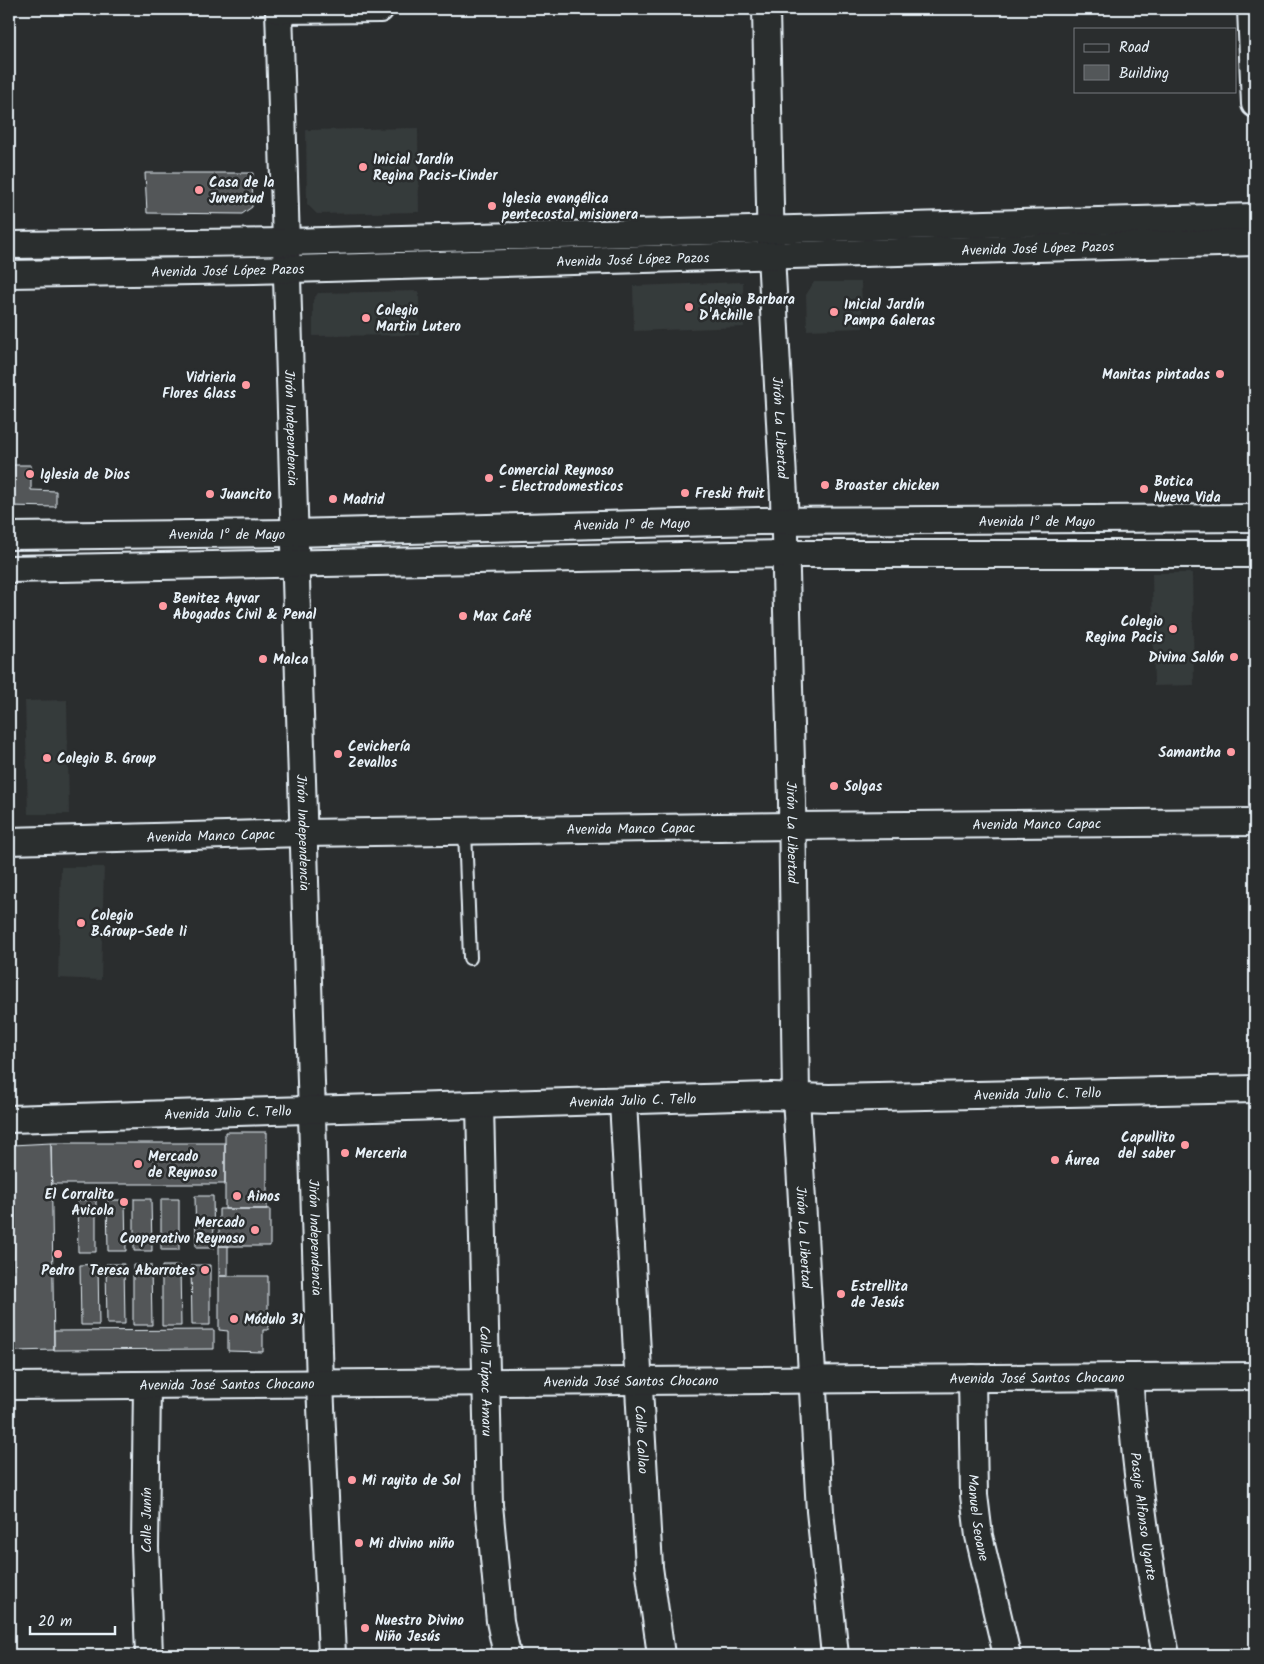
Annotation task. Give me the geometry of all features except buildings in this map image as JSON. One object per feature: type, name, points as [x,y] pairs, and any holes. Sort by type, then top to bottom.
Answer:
[{"type":"street","points":[[279,9],[380,9]]},
{"type":"street","name":"Jirón Independencia","points":[[279,9],[288,242],[293,533],[311,1110],[320,1384],[332,1655]]},
{"type":"street","name":"Jirón La Libertad","points":[[766,9],[771,255],[785,522],[796,1097],[820,1512],[835,1655]]},
{"type":"street","points":[[1251,9],[1255,104]]},
{"type":"street","name":"Avenida José López Pazos","points":[[9,245],[288,242],[1255,217]]},
{"type":"street","name":"Avenida José López Pazos","points":[[9,274],[287,269],[1255,242]]},
{"type":"street","name":"Avenida 1º de Mayo","points":[[9,536],[293,533],[785,522],[1255,518]]},
{"type":"street","points":[[9,569],[785,554],[1255,554]]},
{"type":"street","name":"Avenida Manco Capac","points":[[9,841],[303,833],[1255,822]]},
{"type":"street","name":"Avenida Julio C. Tello","points":[[9,1119],[796,1097],[838,1098],[1255,1089]]},
{"type":"street","name":"Calle Callao","points":[[623,1102],[637,1381],[649,1567],[661,1655]]},
{"type":"street","name":"Calle Túpac Amaru","points":[[480,1105],[489,1506],[500,1621],[507,1655]]},
{"type":"street","name":"Avenida José Santos Chocano","points":[[9,1386],[1255,1376]]},
{"type":"street","name":"Pasaje Alfonso Ugarte","points":[[1129,1377],[1136,1474],[1150,1577],[1166,1655]]},
{"type":"street","name":"Manuel Seoane","points":[[972,1378],[974,1494],[979,1536],[1007,1655]]},
{"type":"street","name":"Calle Junín","points":[[147,1385],[145,1547],[149,1655]]},
{"type":"lane","points":[[465,831],[470,958]]},
{"type":"shaded area","name":"Inicial Jardín Regina Pacis-Kinder","points":[[418,128],[419,212],[317,214],[307,204],[306,130]]},
{"type":"shaded area","name":"Colegio Barbara D'Achille","points":[[743,282],[744,327],[634,331],[633,286]]},
{"type":"shaded area","name":"Inicial Jardín Pampa Galeras","points":[[814,282],[861,282],[863,328],[807,330],[806,295]]},
{"type":"shaded area","name":"Colegio Martin Lutero","points":[[419,291],[419,335],[313,336],[313,300],[318,293]]},
{"type":"shaded area","name":"Colegio Regina Pacis","points":[[1152,573],[1192,573],[1194,685],[1154,686]]},
{"type":"shaded area","name":"Colegio B. Group","points":[[67,700],[69,814],[28,814],[25,701]]},
{"type":"shaded area","name":"Colegio B.Group-Sede Ii","points":[[61,867],[104,867],[101,980],[58,978]]},
{"type":"place","name":"Inicial Jardín Regina Pacis-Kinder","points":[[363,167]]},
{"type":"place","name":"Casa de la Juventud","points":[[199,190]]},
{"type":"place","name":"Iglesia evangélica pentecostal misionera","points":[[492,206]]},
{"type":"place","name":"Colegio Barbara D'Achille","points":[[689,307]]},
{"type":"place","name":"Inicial Jardín Pampa Galeras","points":[[834,312]]},
{"type":"place","name":"Colegio Martin Lutero","points":[[366,318]]},
{"type":"place","name":"Manitas pintadas","points":[[1220,374]]},
{"type":"place","name":"Vidrieria Flores Glass","points":[[246,385]]},
{"type":"place","name":"Iglesia de Dios","points":[[30,474]]},
{"type":"place","name":"Comercial Reynoso - Electrodomesticos","points":[[489,478]]},
{"type":"place","name":"Broaster chicken","points":[[825,485]]},
{"type":"place","name":"Botica Nueva Vida","points":[[1144,489]]},
{"type":"place","name":"Freski fruit","points":[[685,493]]},
{"type":"place","name":"Juancito","points":[[210,494]]},
{"type":"place","name":"Madrid","points":[[333,499]]},
{"type":"place","name":"Benitez Ayvar Abogados Civil & Penal","points":[[163,606]]},
{"type":"place","name":"Max Café","points":[[463,616]]},
{"type":"place","name":"Colegio Regina Pacis","points":[[1173,629]]},
{"type":"place","name":"Divina Salón","points":[[1234,657]]},
{"type":"place","name":"Malca","points":[[263,659]]},
{"type":"place","name":"Samantha","points":[[1231,752]]},
{"type":"place","name":"Cevichería Zevallos","points":[[338,754]]},
{"type":"place","name":"Colegio B. Group","points":[[47,758]]},
{"type":"place","name":"Solgas","points":[[834,786]]},
{"type":"place","name":"Colegio B.Group-Sede Ii","points":[[81,923]]},
{"type":"place","name":"Capullito del saber","points":[[1185,1145]]},
{"type":"place","name":"Merceria","points":[[345,1153]]},
{"type":"place","name":"Áurea","points":[[1055,1160]]},
{"type":"place","name":"Mercado de Reynoso","points":[[138,1164]]},
{"type":"place","name":"Ainos","points":[[237,1196]]},
{"type":"place","name":"El Corralito Avicola","points":[[124,1202]]},
{"type":"place","name":"Mercado Cooperativo Reynoso","points":[[255,1230]]},
{"type":"place","name":"Pedro","points":[[58,1254]]},
{"type":"place","name":"Teresa Abarrotes","points":[[205,1270]]},
{"type":"place","name":"Estrellita de Jesús","points":[[841,1294]]},
{"type":"place","name":"Módulo 31","points":[[234,1319]]},
{"type":"place","name":"Mi rayito de Sol","points":[[352,1480]]},
{"type":"place","name":"Mi divino niño","points":[[359,1543]]},
{"type":"place","name":"Nuestro Divino Niño Jesús","points":[[365,1628]]}]
